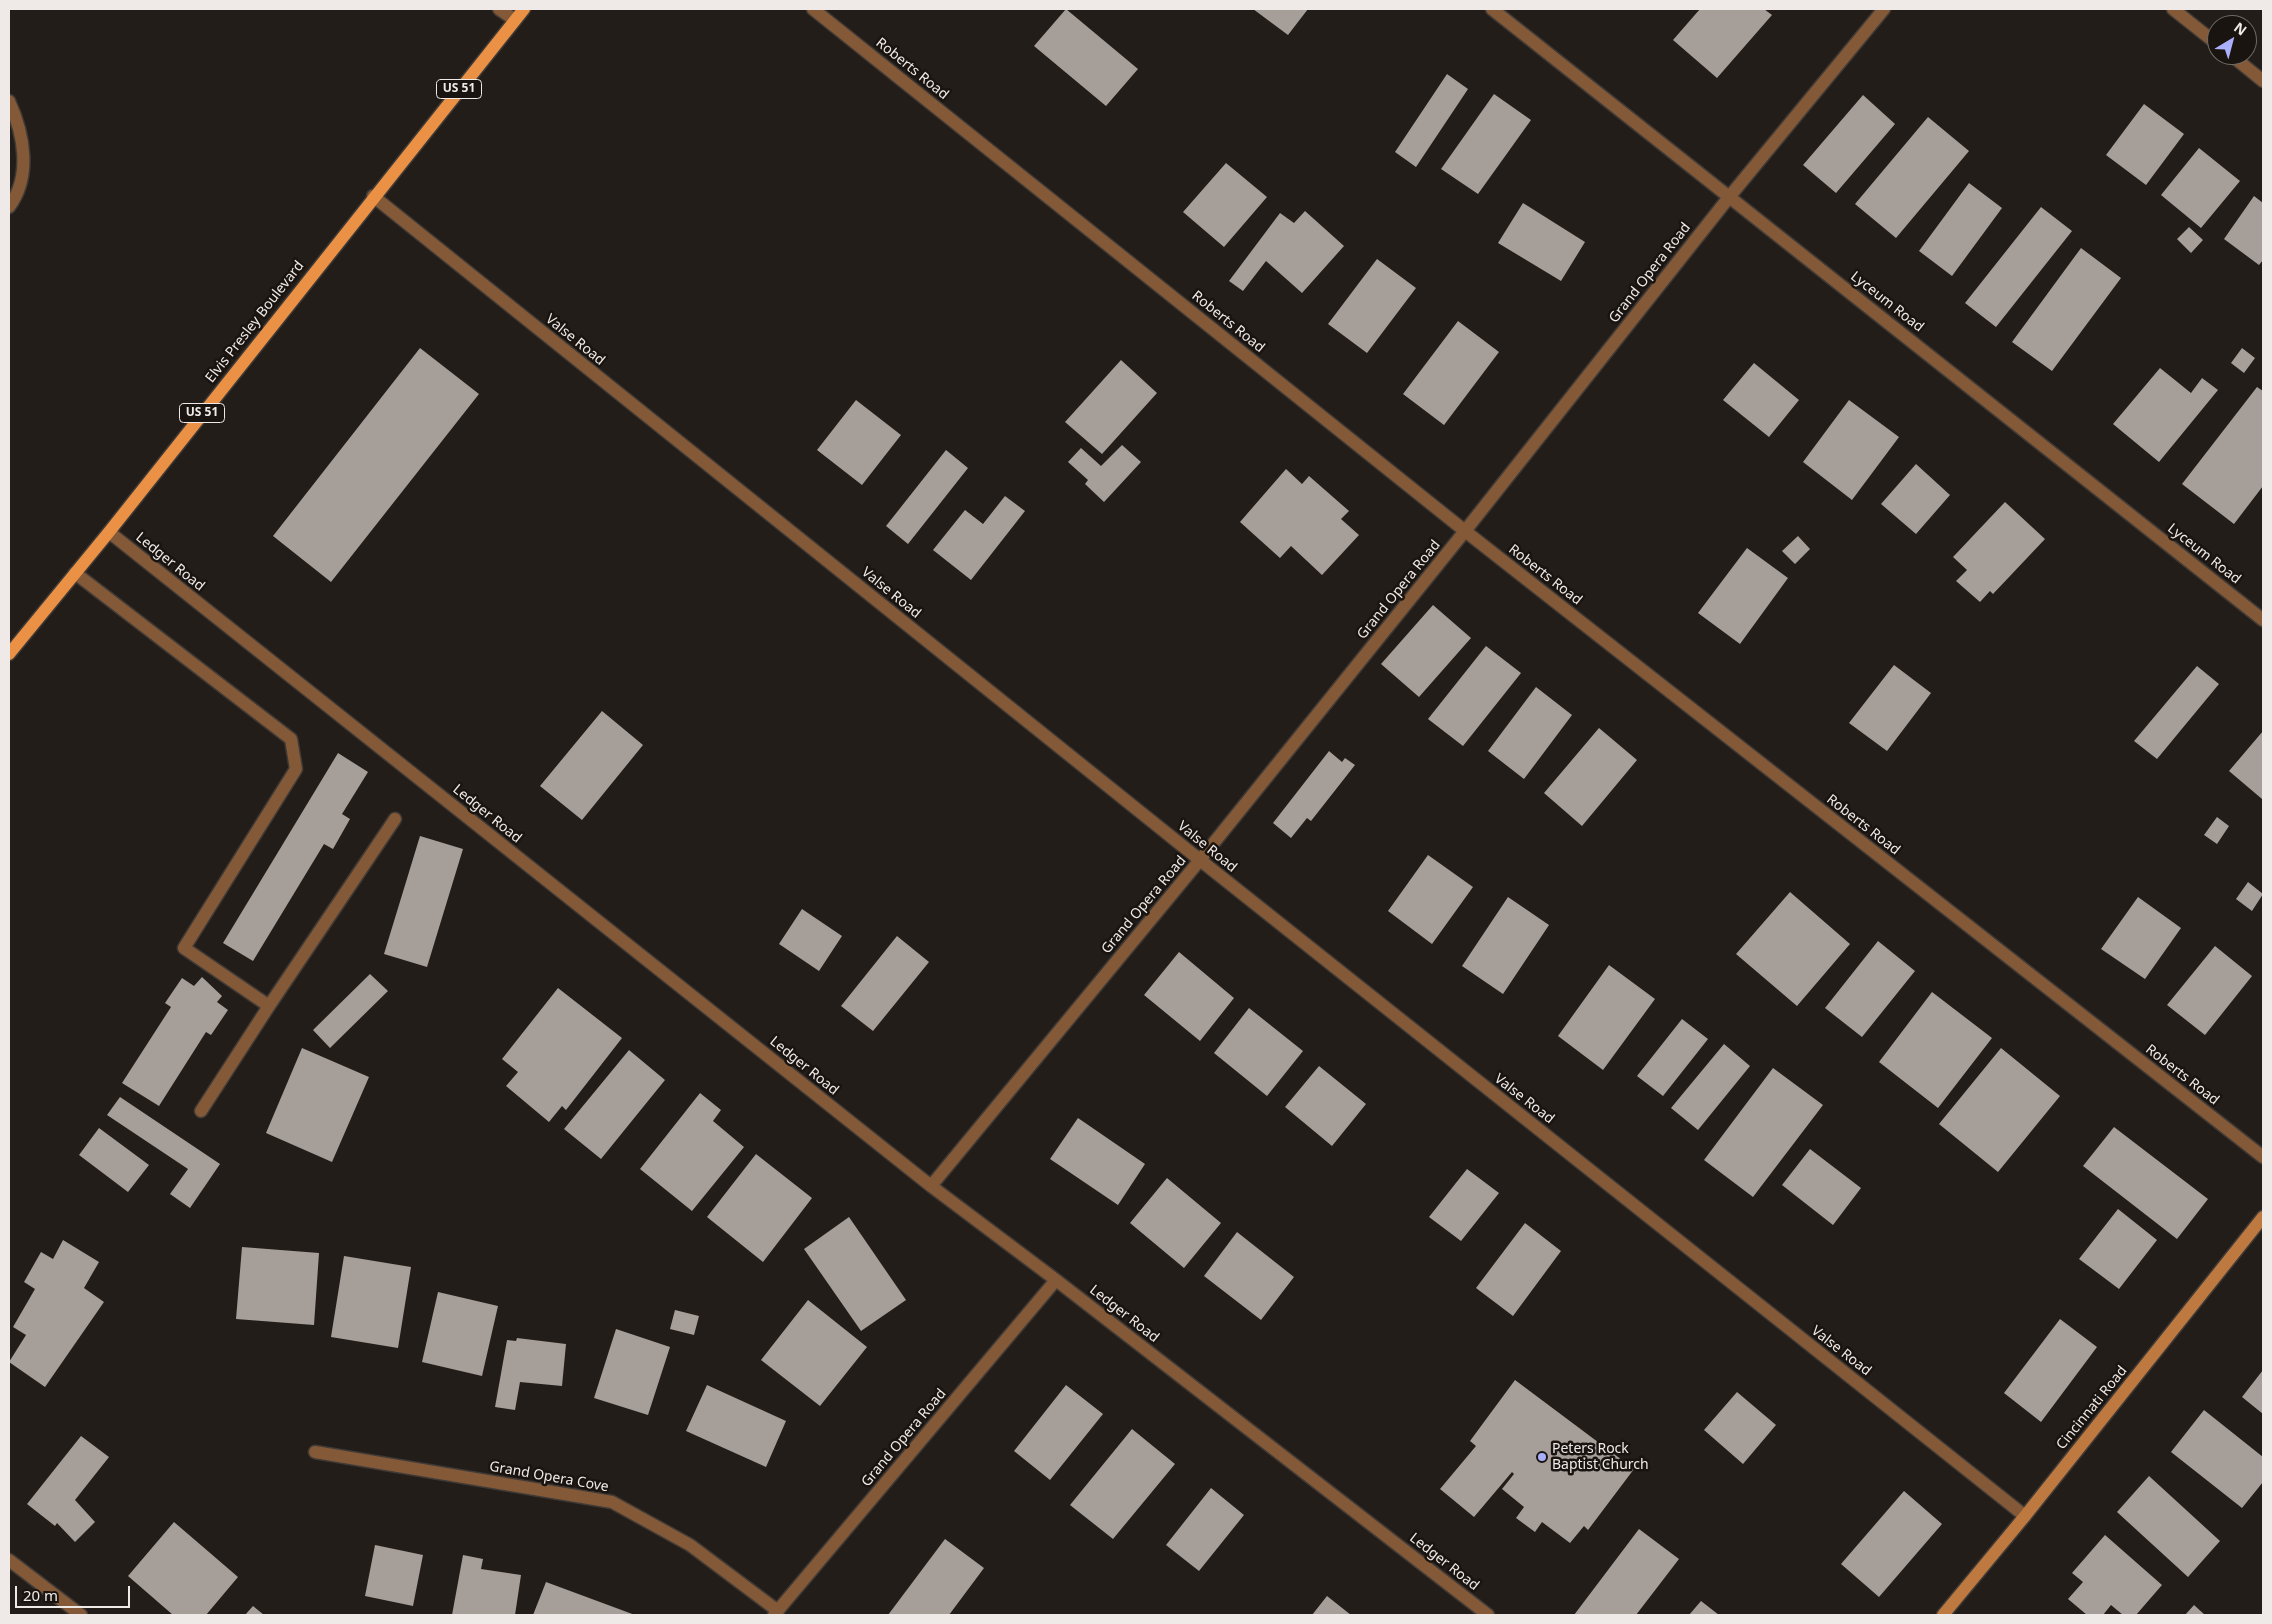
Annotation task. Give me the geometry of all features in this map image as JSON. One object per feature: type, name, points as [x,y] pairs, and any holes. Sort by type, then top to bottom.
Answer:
[{"type":"main road","name":"Elvis Presley Boulevard","points":[[9,654],[109,532],[373,196],[524,9]]},
{"type":"street","points":[[499,9],[514,20]]},
{"type":"street","name":"Roberts Road","points":[[813,9],[1465,531],[2263,1157]]},
{"type":"street","name":"Lyceum Road","points":[[1492,9],[2263,620]]},
{"type":"street","name":"Grand Opera Road","points":[[931,1186],[1200,860],[1465,531],[1730,196],[1884,9]]},
{"type":"street","points":[[2173,9],[2207,36]]},
{"type":"street","points":[[2243,65],[2263,81]]},
{"type":"street","points":[[9,101],[18,121],[24,151],[22,181],[9,207]]},
{"type":"street","name":"Valse Road","points":[[373,196],[1200,860],[2025,1516]]},
{"type":"street","name":"Ledger Road","points":[[109,532],[931,1186],[1056,1280],[1488,1615]]},
{"type":"street","points":[[75,573],[291,739],[296,769],[184,948],[269,1006]]},
{"type":"street","points":[[201,1111],[395,819]]},
{"type":"street","name":"Cincinnati Road","points":[[1943,1615],[2025,1516],[2263,1217]]},
{"type":"street","name":"Grand Opera Road","points":[[776,1613],[1056,1280]]},
{"type":"street","name":"Grand Opera Cove","points":[[315,1452],[612,1502],[690,1545],[776,1613]]},
{"type":"street","points":[[9,1560],[82,1615]]},
{"type":"building","points":[[1066,9],[1138,69],[1106,106],[1034,46]]},
{"type":"building","points":[[1253,9],[1308,9],[1288,35]]},
{"type":"building","points":[[1700,9],[1764,9],[1772,15],[1717,78],[1673,40]]},
{"type":"building","points":[[1447,74],[1468,89],[1416,167],[1395,152]]},
{"type":"building","points":[[1494,94],[1531,120],[1478,194],[1441,169]]},
{"type":"building","points":[[1863,95],[1895,124],[1836,193],[1803,165]]},
{"type":"building","points":[[2144,104],[2184,134],[2146,185],[2106,155]]},
{"type":"building","points":[[1928,117],[1969,151],[1896,238],[1855,204]]},
{"type":"building","points":[[2199,148],[2240,181],[2201,228],[2161,195]]},
{"type":"building","points":[[1226,163],[1267,197],[1224,247],[1183,212]]},
{"type":"building","points":[[1969,183],[2002,208],[1952,276],[1919,251]]},
{"type":"building","points":[[2254,196],[2263,203],[2263,260],[2259,265],[2224,239]]},
{"type":"building","points":[[1523,203],[1585,242],[1561,281],[1498,243]]},
{"type":"building","points":[[2041,207],[2072,231],[1996,327],[1965,303]]},
{"type":"building","points":[[1305,211],[1344,246],[1302,293],[1266,261],[1243,291],[1229,281],[1280,213],[1294,223]]},
{"type":"building","points":[[2189,227],[2203,240],[2191,253],[2177,239]]},
{"type":"building","points":[[2081,248],[2121,278],[2052,371],[2012,342]]},
{"type":"building","points":[[1377,259],[1416,288],[1367,353],[1328,324]]},
{"type":"building","points":[[1458,321],[1499,352],[1444,425],[1403,394]]},
{"type":"building","points":[[420,348],[479,394],[331,582],[273,536]]},
{"type":"building","points":[[2242,348],[2255,358],[2244,373],[2231,363]]},
{"type":"building","points":[[1121,360],[1157,393],[1102,454],[1065,422]]},
{"type":"building","points":[[1754,363],[1799,400],[1769,437],[1723,400]]},
{"type":"building","points":[[2160,368],[2191,393],[2202,378],[2218,390],[2159,462],[2113,424]]},
{"type":"building","points":[[2257,387],[2263,391],[2263,486],[2234,524],[2182,484]]},
{"type":"building","points":[[856,400],[901,435],[862,485],[817,450]]},
{"type":"building","points":[[1849,400],[1899,437],[1852,500],[1803,462]]},
{"type":"building","points":[[1122,445],[1141,462],[1104,502],[1085,484],[1088,480],[1068,462],[1081,448],[1101,466]]},
{"type":"building","points":[[946,450],[968,468],[908,544],[886,526]]},
{"type":"building","points":[[1916,464],[1950,495],[1916,534],[1881,504]]},
{"type":"building","points":[[1286,469],[1302,484],[1309,476],[1349,511],[1341,519],[1359,535],[1322,575],[1291,546],[1280,558],[1240,522]]},
{"type":"building","points":[[1005,496],[1025,511],[971,580],[933,550],[965,510],[983,524]]},
{"type":"building","points":[[2005,502],[2045,539],[1993,594],[1990,591],[1980,602],[1956,581],[1967,570],[1953,557]]},
{"type":"building","points":[[1798,536],[1810,549],[1795,564],[1782,551]]},
{"type":"building","points":[[1747,548],[1788,578],[1740,644],[1698,613]]},
{"type":"building","points":[[1433,605],[1471,638],[1419,697],[1381,664]]},
{"type":"building","points":[[1486,646],[1521,673],[1463,746],[1428,719]]},
{"type":"building","points":[[1894,665],[1931,693],[1887,751],[1849,723]]},
{"type":"building","points":[[2197,666],[2219,684],[2157,759],[2134,741]]},
{"type":"building","points":[[1536,687],[1572,715],[1524,779],[1488,751]]},
{"type":"building","points":[[602,711],[643,745],[582,820],[540,786]]},
{"type":"building","points":[[1599,728],[1637,760],[1582,826],[1544,793]]},
{"type":"building","points":[[2263,731],[2263,798],[2262,799],[2229,771]]},
{"type":"building","points":[[1329,751],[1342,762],[1345,758],[1355,765],[1311,821],[1307,818],[1291,838],[1273,823]]},
{"type":"building","points":[[338,753],[368,772],[342,814],[350,819],[333,849],[324,844],[253,961],[223,943]]},
{"type":"building","points":[[2217,817],[2229,826],[2217,844],[2204,835]]},
{"type":"building","points":[[420,836],[463,849],[427,967],[384,954]]},
{"type":"building","points":[[1428,855],[1473,887],[1432,944],[1388,911]]},
{"type":"building","points":[[2248,882],[2263,894],[2252,911],[2236,899]]},
{"type":"building","points":[[1790,892],[1850,944],[1797,1006],[1736,954]]},
{"type":"building","points":[[1508,897],[1549,925],[1503,994],[1462,966]]},
{"type":"building","points":[[2138,897],[2181,928],[2145,979],[2101,949]]},
{"type":"building","points":[[802,909],[842,936],[819,971],[779,944]]},
{"type":"building","points":[[897,936],[929,962],[873,1031],[841,1006]]},
{"type":"building","points":[[1878,941],[1915,971],[1862,1037],[1825,1008]]},
{"type":"building","points":[[2215,946],[2252,976],[2205,1035],[2167,1005]]},
{"type":"building","points":[[1179,952],[1234,998],[1200,1041],[1144,995]]},
{"type":"building","points":[[1609,965],[1655,999],[1603,1070],[1558,1036]]},
{"type":"building","points":[[370,974],[388,991],[330,1048],[313,1030]]},
{"type":"building","points":[[202,977],[222,996],[217,1002],[228,1010],[211,1035],[206,1032],[159,1106],[122,1083],[171,1007],[165,1003],[182,978],[194,986]]},
{"type":"building","points":[[558,988],[622,1038],[566,1110],[562,1106],[549,1122],[506,1086],[518,1072],[502,1059]]},
{"type":"building","points":[[1932,992],[1992,1038],[1938,1108],[1879,1062]]},
{"type":"building","points":[[1249,1008],[1303,1051],[1267,1096],[1214,1053]]},
{"type":"building","points":[[1682,1019],[1708,1039],[1663,1096],[1637,1076]]},
{"type":"building","points":[[1724,1044],[1750,1066],[1698,1130],[1671,1108]]},
{"type":"building","points":[[302,1048],[369,1077],[332,1162],[266,1133]]},
{"type":"building","points":[[2001,1048],[2060,1096],[1998,1172],[1939,1124]]},
{"type":"building","points":[[629,1050],[665,1080],[601,1159],[564,1129]]},
{"type":"building","points":[[1319,1066],[1366,1104],[1332,1146],[1285,1107]]},
{"type":"building","points":[[1773,1068],[1823,1105],[1753,1197],[1704,1160]]},
{"type":"building","points":[[700,1093],[721,1110],[713,1121],[744,1147],[692,1211],[640,1169]]},
{"type":"building","points":[[120,1097],[220,1164],[190,1208],[170,1194],[188,1169],[107,1115]]},
{"type":"building","points":[[1078,1118],[1145,1164],[1118,1205],[1050,1159]]},
{"type":"building","points":[[2114,1127],[2208,1199],[2177,1239],[2083,1166]]},
{"type":"building","points":[[99,1128],[149,1165],[128,1192],[79,1155]]},
{"type":"building","points":[[1810,1149],[1861,1188],[1833,1225],[1782,1185]]},
{"type":"building","points":[[756,1154],[812,1198],[763,1262],[707,1217]]},
{"type":"building","points":[[1467,1169],[1499,1193],[1461,1241],[1429,1217]]},
{"type":"building","points":[[1167,1178],[1221,1223],[1184,1268],[1130,1223]]},
{"type":"building","points":[[2118,1209],[2157,1240],[2119,1289],[2079,1259]]},
{"type":"building","points":[[849,1217],[906,1300],[861,1331],[804,1249]]},
{"type":"building","points":[[1525,1223],[1561,1251],[1513,1316],[1476,1288]]},
{"type":"building","points":[[1237,1232],[1294,1277],[1261,1320],[1204,1276]]},
{"type":"building","points":[[63,1240],[99,1262],[84,1288],[104,1302],[45,1387],[9,1362],[26,1335],[13,1327],[35,1289],[24,1282],[41,1252],[53,1259]]},
{"type":"building","points":[[242,1247],[319,1253],[314,1325],[236,1319]]},
{"type":"building","points":[[344,1256],[411,1267],[398,1348],[331,1337]]},
{"type":"building","points":[[438,1292],[498,1306],[482,1376],[422,1362]]},
{"type":"building","points":[[808,1300],[867,1347],[820,1406],[761,1360]]},
{"type":"building","points":[[675,1310],[699,1316],[694,1335],[670,1329]]},
{"type":"building","points":[[2060,1319],[2097,1347],[2041,1422],[2004,1393]]},
{"type":"building","points":[[616,1329],[670,1347],[648,1415],[594,1398]]},
{"type":"building","points":[[517,1338],[566,1344],[562,1386],[520,1382],[515,1410],[495,1407],[507,1340],[516,1341]]},
{"type":"building","points":[[2263,1370],[2263,1414],[2242,1397]]},
{"type":"building","name":"Peters Rock Baptist Church","points":[[1515,1380],[1634,1469],[1588,1530],[1584,1526],[1570,1543],[1542,1522],[1535,1532],[1516,1518],[1524,1507],[1502,1489],[1514,1474],[1512,1472],[1474,1517],[1440,1489],[1476,1446],[1470,1441]]},
{"type":"building","points":[[707,1385],[786,1421],[766,1467],[686,1431]]},
{"type":"building","points":[[1066,1385],[1103,1414],[1050,1480],[1014,1451]]},
{"type":"building","points":[[1737,1392],[1776,1425],[1743,1464],[1704,1430]]},
{"type":"building","points":[[2204,1410],[2263,1457],[2263,1482],[2242,1508],[2171,1452]]},
{"type":"building","points":[[1132,1429],[1175,1464],[1113,1539],[1070,1505]]},
{"type":"building","points":[[81,1436],[109,1457],[75,1500],[95,1522],[75,1542],[57,1523],[55,1526],[27,1504]]},
{"type":"building","points":[[2149,1476],[2220,1541],[2188,1577],[2117,1512]]},
{"type":"building","points":[[1211,1488],[1244,1515],[1199,1571],[1166,1545]]},
{"type":"building","points":[[1904,1491],[1942,1524],[1879,1597],[1841,1564]]},
{"type":"building","points":[[174,1522],[238,1577],[206,1615],[173,1615],[128,1576]]},
{"type":"building","points":[[1639,1529],[1679,1559],[1636,1615],[1574,1615]]},
{"type":"building","points":[[2105,1535],[2162,1585],[2136,1615],[2123,1615],[2111,1605],[2103,1615],[2087,1615],[2068,1599],[2083,1582],[2072,1573]]},
{"type":"building","points":[[945,1539],[984,1568],[949,1615],[888,1615]]},
{"type":"building","points":[[375,1545],[423,1555],[413,1606],[365,1596]]},
{"type":"building","points":[[463,1555],[483,1559],[481,1569],[521,1575],[515,1615],[452,1615]]},
{"type":"building","points":[[546,1582],[635,1615],[533,1615]]},
{"type":"building","points":[[1327,1596],[1351,1615],[1312,1615]]},
{"type":"building","points":[[1701,1601],[1719,1615],[1689,1615]]},
{"type":"building","points":[[2194,1605],[2205,1615],[2185,1615]]},
{"type":"building","points":[[253,1606],[264,1615],[245,1615]]},
{"type":"place","name":"Peters Rock Baptist Church","points":[[1542,1457]]}]
